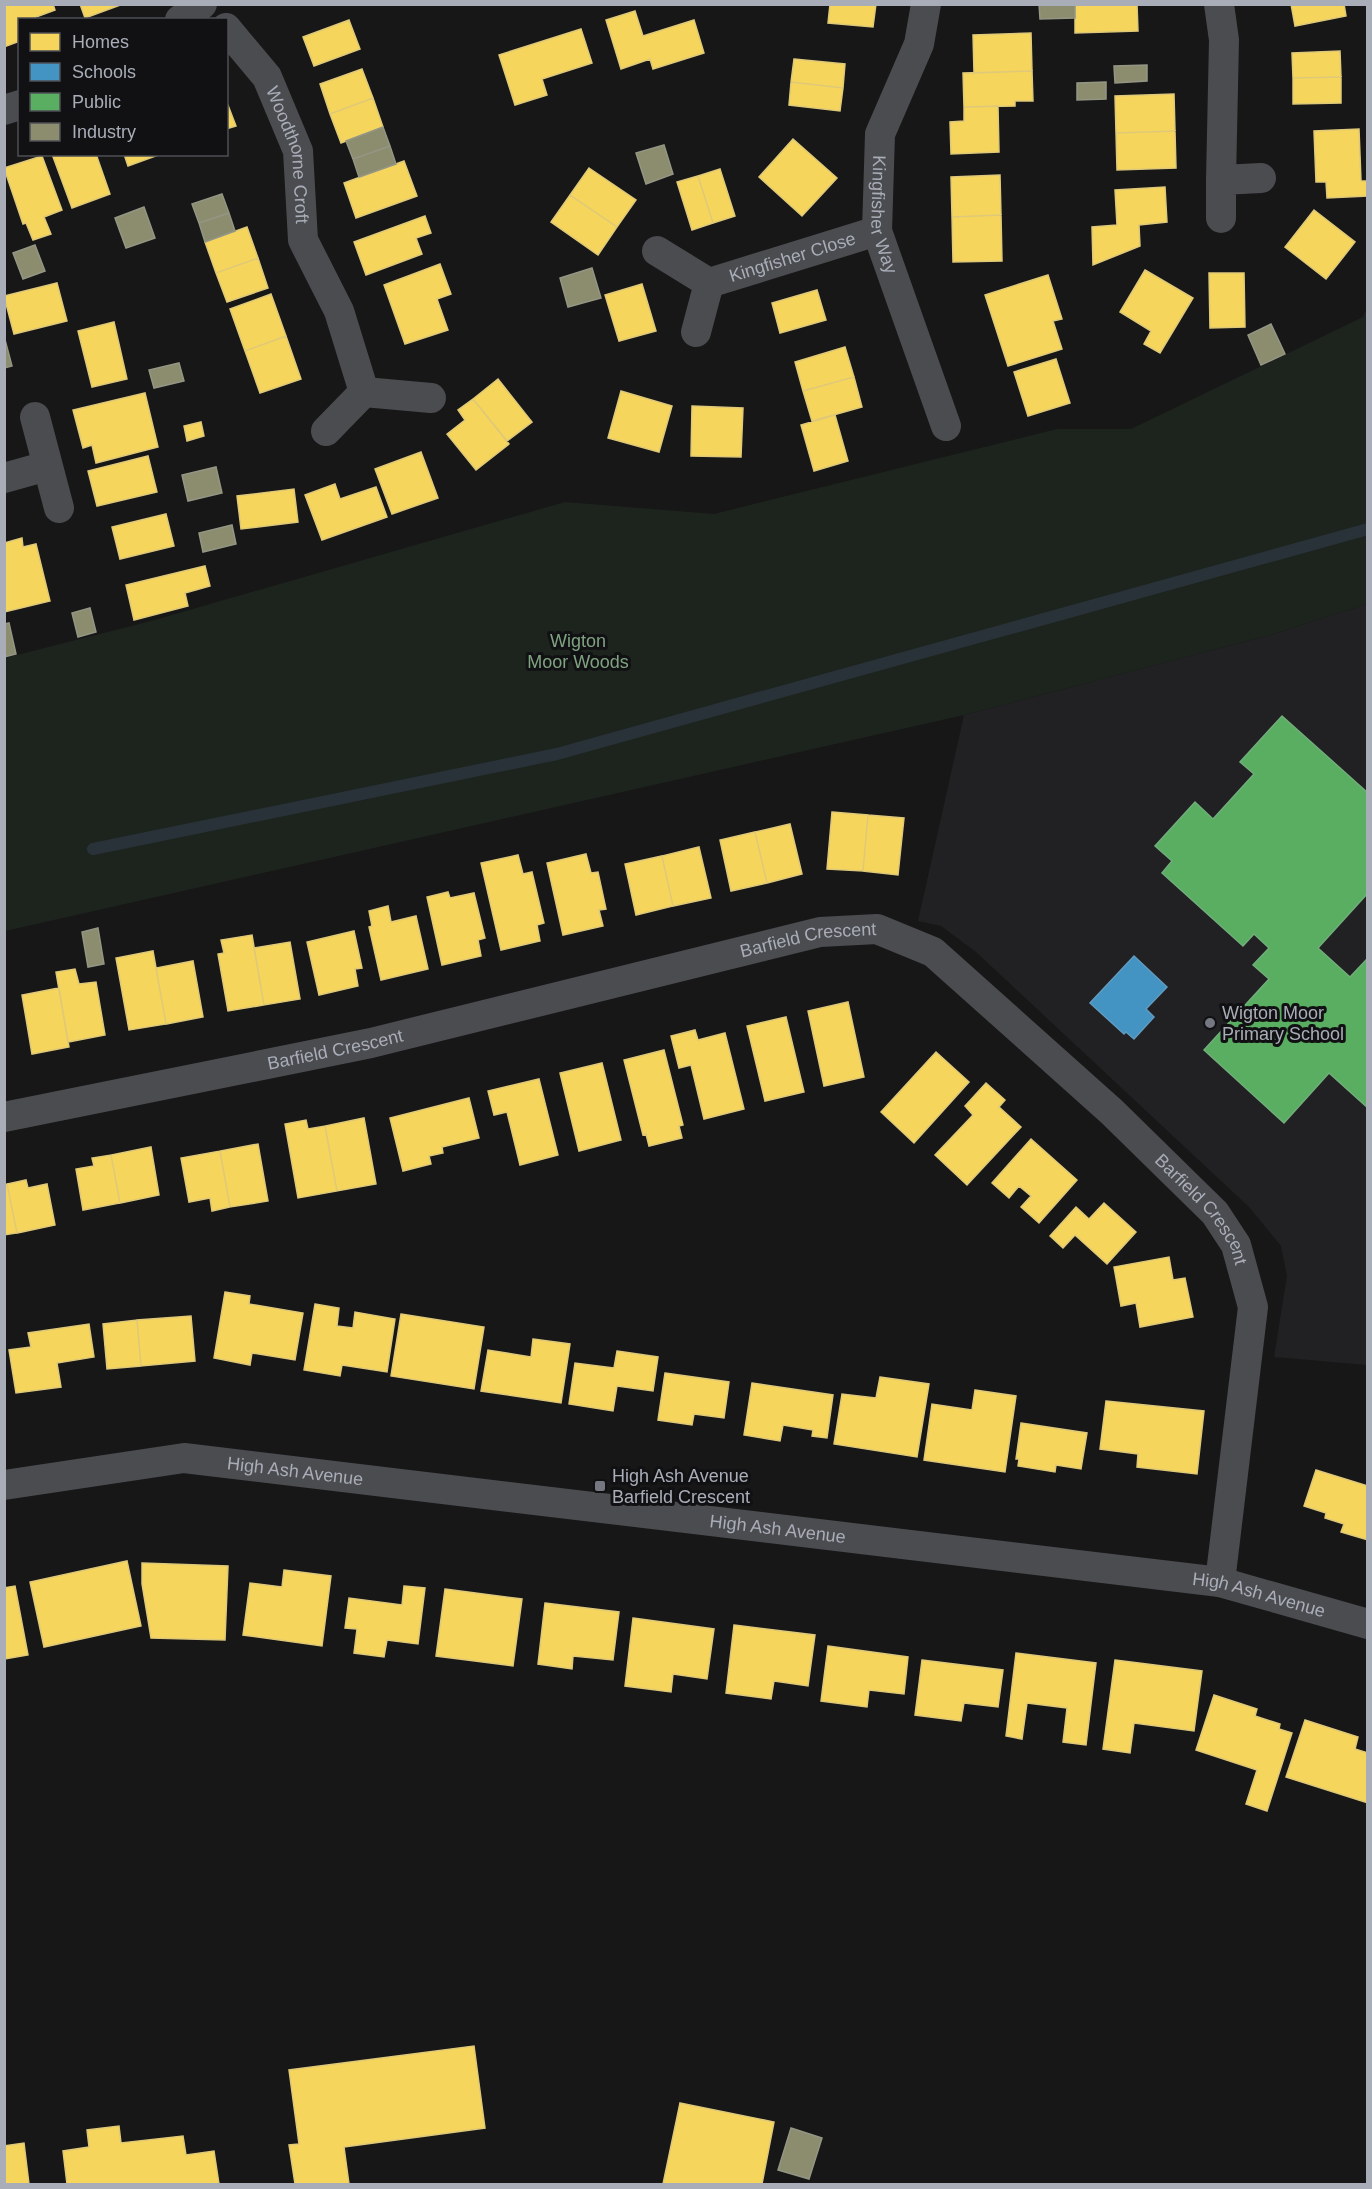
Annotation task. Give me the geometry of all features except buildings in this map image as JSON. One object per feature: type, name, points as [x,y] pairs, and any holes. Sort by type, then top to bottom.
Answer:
[{"type":"street","points":[[183,18],[202,4]]},
{"type":"street","points":[[207,4],[218,18]]},
{"type":"street","name":"Kingfisher Way","points":[[926,4],[920,44],[880,134],[877,231],[946,426]]},
{"type":"street","points":[[1219,4],[1224,40],[1221,218]]},
{"type":"street","name":"Woodthorne Croft","points":[[228,30],[267,77],[298,151],[303,240],[339,310],[364,392]]},
{"type":"street","points":[[1221,180],[1261,178]]},
{"type":"street","name":"Kingfisher Close","points":[[657,251],[709,283],[877,231]]},
{"type":"street","name":"Kingfisher Close","points":[[696,332],[709,283]]},
{"type":"street","points":[[326,431],[364,392],[431,398]]},
{"type":"street","points":[[34,417],[59,508]]},
{"type":"street","points":[[4,478],[47,466]]},
{"type":"street","name":"Barfield Crescent","points":[[4,1117],[371,1043],[820,932],[877,929],[933,952],[1112,1112],[1215,1213],[1236,1245],[1253,1307],[1220,1582]]},
{"type":"street","name":"High Ash Avenue","points":[[4,1485],[184,1458],[1220,1582],[1368,1624]]},
{"type":"shaded area","name":"Wigton Moor Primary School","points":[[1367,604],[1367,1365],[1274,1357],[1287,1276],[1281,1246],[1249,1207],[976,952],[941,926],[918,921],[964,715],[1270,635]]},
{"type":"green space","name":"Wigton Moor Woods","points":[[1367,308],[1367,604],[1270,635],[964,715],[5,931],[5,658],[151,621],[565,502],[714,514],[1057,429],[1131,429],[1363,317]]},
{"type":"waterway","points":[[93,849],[557,754],[1368,529]]},
{"type":"place","name":"Wigton Moor Primary School","points":[[1210,1023]]},
{"type":"place","name":"High Ash Avenue Barfield Crescent","points":[[600,1486]]}]
